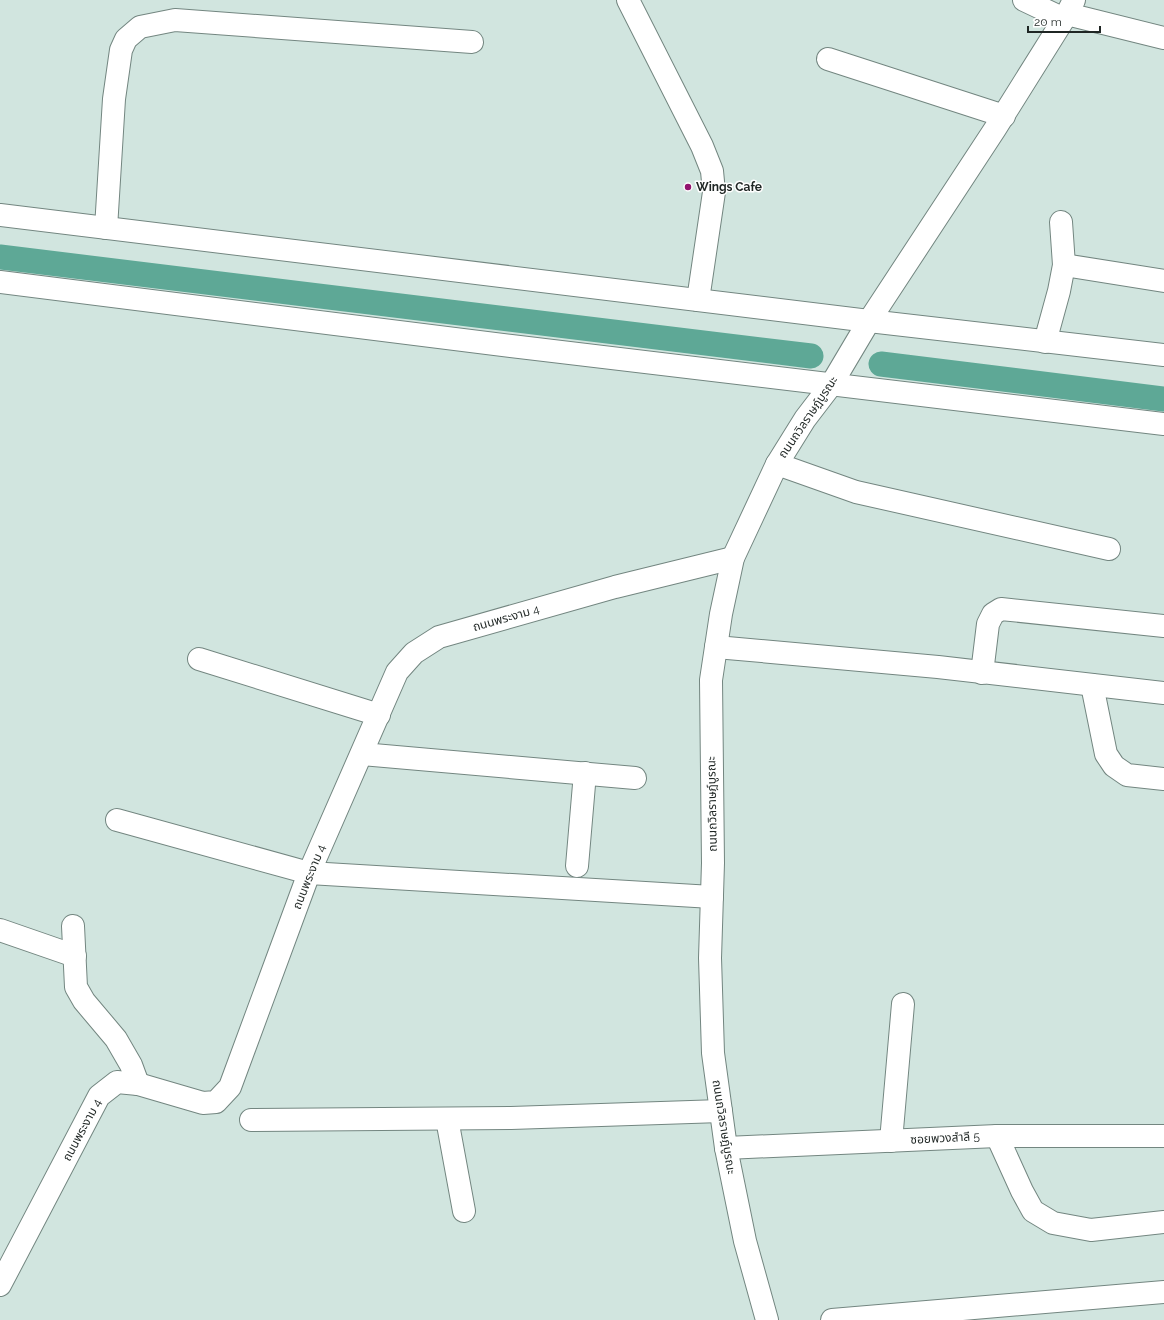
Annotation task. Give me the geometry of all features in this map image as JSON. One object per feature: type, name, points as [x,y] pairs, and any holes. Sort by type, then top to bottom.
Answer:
[{"type":"street","points":[[628,0],[702,146],[712,171],[714,192],[698,300]]},
{"type":"street","points":[[1024,0],[1164,38]]},
{"type":"street","name":"ถนนถวิลราษฎ์บูรณะ","points":[[767,1320],[745,1241],[726,1148],[713,1053],[710,958],[713,863],[711,680],[721,614],[733,558],[777,464],[805,419],[831,385],[870,321],[1004,116],[1068,11]]},
{"type":"street","points":[[106,228],[114,99],[121,50],[126,39],[140,27],[175,20],[472,42]]},
{"type":"street","points":[[828,59],[1004,116]]},
{"type":"street","points":[[0,215],[870,321],[1164,355]]},
{"type":"street","points":[[1045,342],[1059,291],[1064,265],[1061,222]]},
{"type":"street","points":[[1064,265],[1164,281]]},
{"type":"street","points":[[0,282],[831,385],[1164,424]]},
{"type":"street","points":[[777,464],[856,492],[1110,549]]},
{"type":"street","name":"ถนนพระงาม 4","points":[[0,1285],[99,1096],[117,1082],[138,1084],[203,1103],[216,1102],[230,1087],[309,873],[397,672],[414,653],[439,637],[616,587],[733,558]]},
{"type":"street","points":[[982,673],[988,624],[992,614],[1001,609],[1164,626]]},
{"type":"street","points":[[716,647],[938,667],[1164,693]]},
{"type":"street","points":[[199,659],[379,715]]},
{"type":"street","points":[[1092,685],[1106,754],[1114,766],[1127,774],[1164,779]]},
{"type":"street","points":[[362,754],[635,778]]},
{"type":"street","points":[[577,866],[585,773]]},
{"type":"street","points":[[117,820],[309,873],[712,897]]},
{"type":"street","points":[[74,926],[76,987],[84,1001],[116,1040],[131,1065],[138,1084]]},
{"type":"street","points":[[0,930],[75,956]]},
{"type":"street","points":[[891,1141],[904,1004]]},
{"type":"street","points":[[251,1120],[519,1118],[721,1111]]},
{"type":"street","points":[[447,1119],[464,1211]]},
{"type":"street","points":[[997,1136],[1022,1191],[1033,1211],[1054,1223],[1091,1230],[1164,1222]]},
{"type":"street","name":"ซอยพวงสำลี 5","points":[[726,1148],[997,1136],[1164,1136]]},
{"type":"street","points":[[832,1320],[1164,1292]]},
{"type":"waterway","points":[[0,257],[811,356]]},
{"type":"waterway","points":[[881,364],[1164,399]]},
{"type":"place","name":"Wings Cafe","points":[[688,187]]}]
